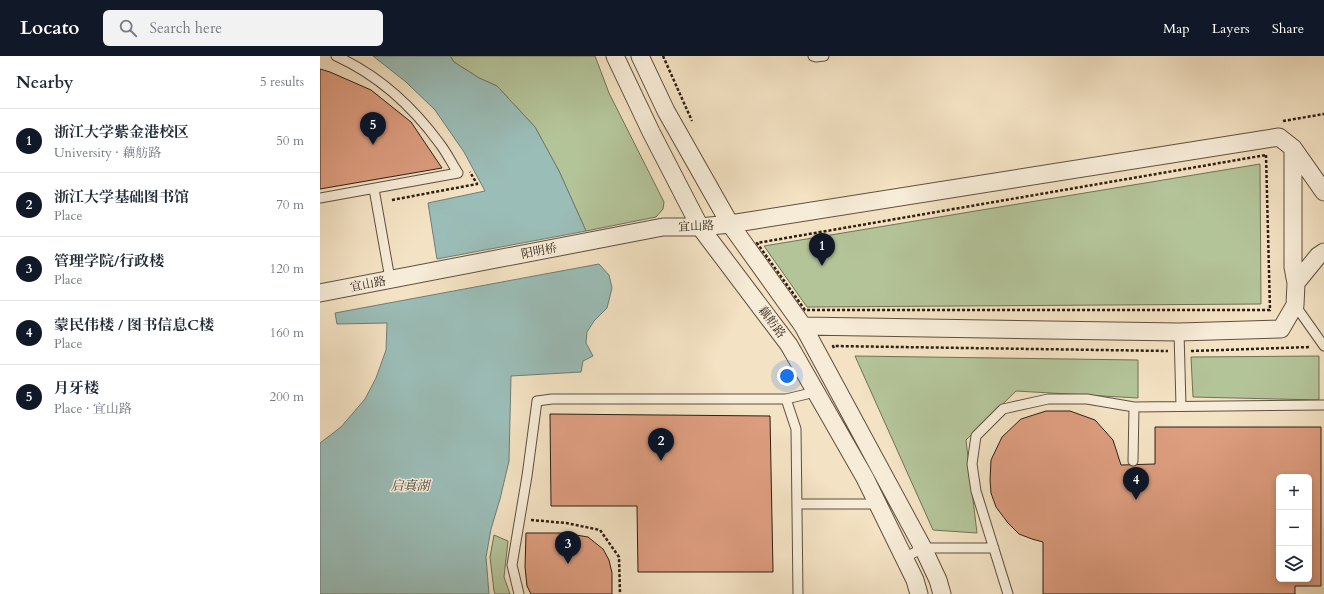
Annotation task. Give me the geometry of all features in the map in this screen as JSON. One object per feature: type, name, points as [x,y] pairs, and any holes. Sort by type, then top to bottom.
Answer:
[{"type":"street","name":"藕舫路","points":[[615,56],[651,132],[700,227],[789,345],[865,478],[915,580],[919,594]]},
{"type":"street","name":"藕舫路","points":[[640,56],[666,111],[730,224],[803,326],[923,548],[938,580],[942,594]]},
{"type":"street","name":"宜山路","points":[[663,227],[700,227],[730,224],[1279,137],[1293,148]]},
{"type":"street","points":[[1293,148],[1324,192]]},
{"type":"street","points":[[803,326],[1178,332],[1281,329],[1295,306],[1296,282],[1294,267],[1293,148]]},
{"type":"street","name":"阳明桥","points":[[415,275],[663,227]]},
{"type":"street","points":[[1296,282],[1318,256],[1324,252]]},
{"type":"street","name":"宜山路","points":[[320,293],[415,275]]},
{"type":"lane","points":[[320,198],[458,173],[441,145],[417,115],[382,82],[348,61],[336,56]]},
{"type":"lane","points":[[812,56],[824,56]]},
{"type":"lane","points":[[374,189],[390,280]]},
{"type":"lane","points":[[1295,306],[1320,346]]},
{"type":"lane","points":[[1178,332],[1181,406]]},
{"type":"lane","points":[[519,594],[512,565],[527,476],[537,401],[552,399],[786,399],[807,394],[815,390]]},
{"type":"lane","points":[[786,399],[796,429],[798,594]]},
{"type":"lane","points":[[1008,594],[976,491],[972,464],[976,436],[1003,409],[1048,399],[1087,399],[1134,407],[1324,406]]},
{"type":"lane","points":[[1133,461],[1134,407]]},
{"type":"lane","points":[[797,504],[878,504]]},
{"type":"lane","points":[[904,558],[923,548],[994,548]]},
{"type":"path","points":[[663,56],[693,125]]},
{"type":"path","points":[[1277,122],[1324,114]]},
{"type":"path","points":[[1266,155],[1270,310],[805,310],[757,243],[1266,155]]},
{"type":"path","points":[[833,346],[1179,351],[1320,346]]},
{"type":"path","points":[[519,519],[566,523],[600,530],[619,557],[620,594]]},
{"type":"green space","points":[[450,56],[595,56],[609,93],[664,202],[663,209],[656,217],[586,231],[559,171],[535,127],[497,86],[479,78],[454,62]]},
{"type":"green space","points":[[1260,164],[1261,304],[807,307],[764,246]]},
{"type":"green space","points":[[855,356],[1138,360],[1138,398],[1016,391],[966,440],[977,533],[933,530]]},
{"type":"green space","points":[[1319,356],[1319,400],[1193,397],[1191,357]]},
{"type":"green space","points":[[494,535],[508,541],[504,577],[510,594],[495,594],[494,591],[490,557]]},
{"type":"water","points":[[373,56],[450,56],[454,62],[479,78],[497,86],[535,127],[559,171],[586,231],[437,259],[428,203],[485,191],[464,152],[435,110],[406,82]]},
{"type":"water","name":"启真湖","points":[[599,264],[609,275],[612,288],[607,308],[594,321],[587,332],[586,343],[593,356],[583,361],[581,372],[511,376],[509,461],[491,529],[486,557],[489,594],[320,594],[320,443],[341,427],[365,399],[376,378],[386,350],[387,323],[337,324],[335,313]]},
{"type":"building","points":[[320,69],[371,90],[411,122],[442,168],[320,189]]},
{"type":"building","points":[[1046,411],[1070,411],[1095,420],[1113,440],[1121,465],[1155,464],[1155,427],[1321,427],[1321,586],[1295,586],[1295,594],[1043,594],[1043,542],[1019,534],[1008,523],[996,507],[991,493],[991,460],[1002,437],[1021,419]]},
{"type":"building","points":[[550,414],[770,416],[773,572],[638,572],[637,506],[551,506]]},
{"type":"building","points":[[526,533],[564,533],[588,537],[603,549],[609,560],[612,573],[612,594],[531,594],[527,586],[525,567]]},
{"type":"place","name":"月牙楼","points":[[373,145]]},
{"type":"place","name":"浙江大学紫金港校区","points":[[822,266]]},
{"type":"place","name":"浙江大学基础图书馆","points":[[661,461]]},
{"type":"place","name":"蒙民伟楼 / 图书信息C楼","points":[[1136,500]]},
{"type":"place","name":"管理学院/行政楼","points":[[568,564]]}]
